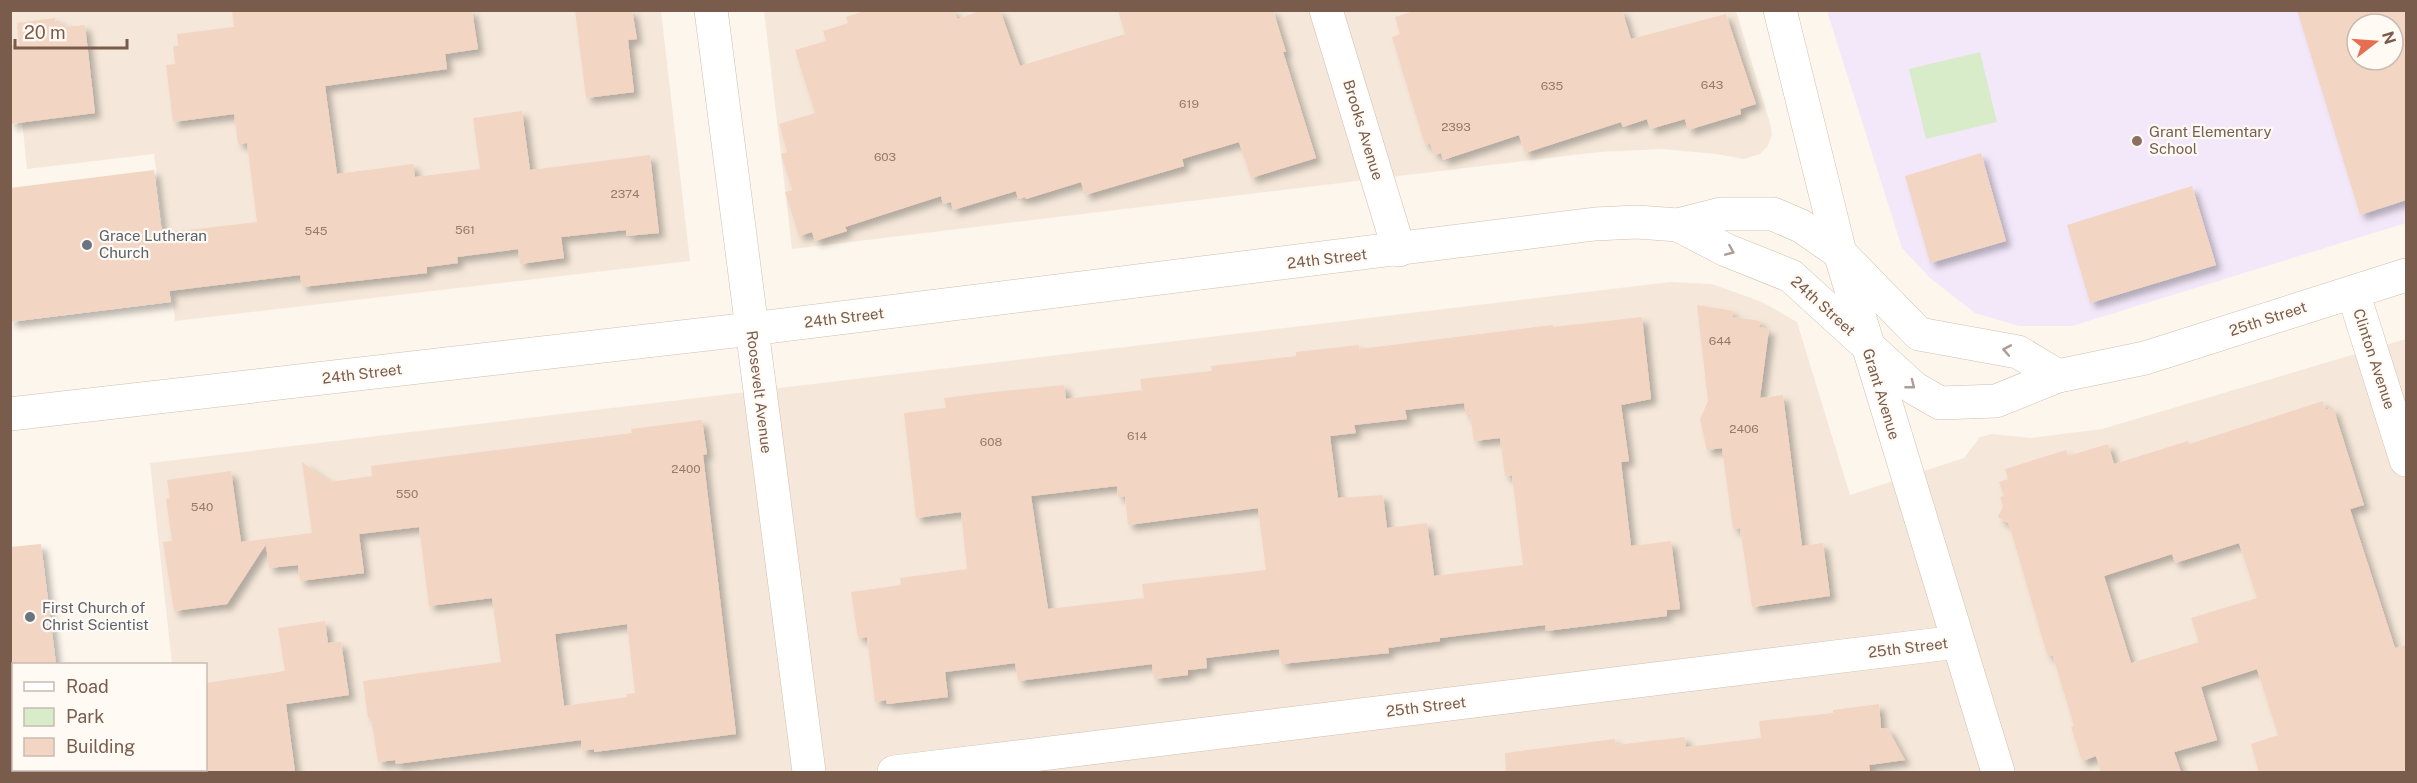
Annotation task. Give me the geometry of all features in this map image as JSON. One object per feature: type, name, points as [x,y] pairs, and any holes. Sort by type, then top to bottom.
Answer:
[{"type":"street","name":"Roosevelt Avenue","points":[[711,10],[809,772]]},
{"type":"street","name":"Brooks Avenue","points":[[1326,10],[1399,250]]},
{"type":"street","name":"Grant Avenue","points":[[1780,10],[1840,253],[1998,772]]},
{"type":"street","name":"24th Street","points":[[10,414],[751,329],[1595,224],[1637,222],[1678,225],[1721,214],[1773,214],[1801,226],[1840,253]]},
{"type":"street","name":"24th Street","points":[[1678,225],[1726,250],[1791,276],[1867,347]]},
{"type":"street","points":[[1840,253],[1919,334],[2018,352],[2058,376]]},
{"type":"street","name":"25th Street","points":[[1867,347],[1914,388],[1940,403],[1996,401],[2058,376],[2145,358],[2406,275]]},
{"type":"street","name":"Clinton Avenue","points":[[2353,292],[2406,460]]},
{"type":"street","name":"25th Street","points":[[894,772],[1957,642]]},
{"type":"shaded area","points":[[10,11],[661,11],[690,261],[175,321],[154,154],[27,169],[18,82],[11,83]]},
{"type":"shaded area","points":[[764,11],[1736,11],[1772,134],[1768,146],[1760,154],[1744,159],[1662,149],[1599,152],[792,249]]},
{"type":"shaded area","name":"Grant Elementary School","points":[[1827,11],[2406,11],[2406,223],[2072,326],[2019,326],[1975,313],[1930,278],[1902,248]]},
{"type":"shaded area","points":[[1670,282],[1712,284],[1762,302],[1797,322],[1850,495],[1964,458],[1980,437],[1992,434],[2031,438],[2102,429],[2406,339],[2406,772],[184,772],[207,771],[207,663],[172,663],[150,463]]},
{"type":"green space","points":[[1980,52],[1997,122],[1926,139],[1909,69]]},
{"type":"building","points":[[232,10],[472,10],[478,49],[445,54],[447,69],[325,86],[337,174],[413,164],[415,177],[480,169],[473,118],[522,111],[530,170],[650,155],[659,233],[626,236],[626,230],[561,237],[564,258],[520,264],[518,249],[457,257],[458,263],[427,267],[427,273],[302,287],[300,275],[169,291],[171,302],[10,322],[10,188],[154,170],[162,233],[257,222],[247,143],[238,144],[234,114],[173,122],[166,65],[175,64],[173,46],[178,46],[177,34],[234,27]]},
{"type":"building","points":[[575,10],[632,10],[637,39],[628,40],[634,92],[586,98]]},
{"type":"building","points":[[867,10],[954,10],[957,19],[983,10],[1000,10],[1020,66],[1125,34],[1118,10],[1273,10],[1286,52],[1283,52],[1316,158],[1251,178],[1239,142],[1182,159],[1184,166],[1085,195],[1081,182],[1026,199],[1025,197],[1018,199],[1016,191],[953,210],[951,202],[943,204],[941,196],[845,227],[847,231],[815,241],[812,232],[799,236],[785,192],[792,190],[781,154],[787,152],[779,124],[815,113],[795,50],[826,41],[823,31],[848,23],[846,17]]},
{"type":"building","points":[[1417,10],[1622,10],[1631,39],[1726,14],[1756,104],[1740,109],[1741,114],[1688,130],[1685,119],[1650,129],[1647,119],[1623,127],[1621,122],[1525,153],[1519,135],[1443,160],[1441,153],[1434,155],[1430,143],[1425,145],[1392,37],[1400,34],[1395,17]]},
{"type":"building","points":[[2297,10],[2406,10],[2406,200],[2360,215]]},
{"type":"building","points":[[55,18],[56,24],[65,23],[65,27],[85,25],[95,113],[10,124],[10,45],[19,45],[17,23]]},
{"type":"building","points":[[1981,153],[2006,241],[1930,263],[1905,176]]},
{"type":"building","points":[[2192,186],[2216,265],[2090,303],[2067,225]]},
{"type":"building","points":[[1697,305],[1733,311],[1732,317],[1761,321],[1759,327],[1769,329],[1760,398],[1783,395],[1802,546],[1823,543],[1830,596],[1752,607],[1740,528],[1733,529],[1722,448],[1707,450],[1700,419],[1708,401]]},
{"type":"building","points":[[1642,317],[1651,399],[1621,405],[1629,461],[1621,462],[1631,546],[1671,541],[1680,609],[1667,610],[1667,616],[1546,631],[1545,625],[1440,638],[1440,641],[1388,648],[1389,653],[1281,664],[1279,649],[1206,658],[1207,668],[1188,670],[1188,675],[1154,679],[1152,664],[1018,681],[1015,663],[945,672],[948,697],[887,704],[886,700],[875,702],[867,637],[858,638],[851,592],[901,585],[900,578],[967,569],[961,512],[916,518],[904,413],[946,408],[944,398],[1064,385],[1066,399],[1142,390],[1140,379],[1212,371],[1211,366],[1296,356],[1296,352],[1359,345],[1359,349],[1553,325],[1553,327]],"holes":[[[1464,403],[1466,415],[1470,415],[1474,441],[1500,438],[1505,476],[1512,475],[1523,565],[1434,576],[1427,523],[1387,528],[1383,495],[1338,498],[1330,436],[1356,433],[1354,425],[1407,419],[1405,410]],[[1117,486],[1118,497],[1125,496],[1128,525],[1258,508],[1266,570],[1142,584],[1144,598],[1048,609],[1031,496]]]},
{"type":"building","points":[[2323,401],[2326,410],[2333,407],[2364,505],[2350,509],[2395,648],[2406,645],[2406,772],[2259,772],[2251,744],[2278,735],[2257,669],[2201,687],[2217,740],[2174,752],[2181,772],[2101,772],[2096,756],[2082,761],[2053,656],[2047,654],[2011,531],[2008,523],[1998,517],[2003,506],[2000,497],[2004,496],[1999,482],[2008,479],[2005,469],[2066,450],[2068,456],[2108,444],[2114,464],[2188,441],[2189,444]],"holes":[[[2239,543],[2257,598],[2191,618],[2199,642],[2131,663],[2104,576],[2172,554],[2175,563]]]},
{"type":"building","points":[[702,420],[707,454],[703,455],[736,734],[594,752],[594,749],[582,751],[581,740],[396,764],[395,760],[378,762],[371,718],[368,718],[363,681],[501,662],[492,598],[429,606],[419,527],[359,534],[364,573],[300,581],[298,565],[269,568],[266,544],[227,604],[174,611],[163,542],[172,541],[166,499],[170,498],[167,480],[231,471],[241,542],[312,533],[302,462],[330,482],[372,476],[371,466],[632,433],[631,429]],"holes":[[[627,624],[635,693],[626,694],[627,697],[564,706],[555,634]]]},
{"type":"building","name":"First Church of Christ Scientist","points":[[41,544],[56,663],[10,664],[10,547]]},
{"type":"building","points":[[325,621],[328,643],[341,642],[349,695],[286,704],[295,772],[208,772],[207,683],[285,671],[278,628]]},
{"type":"building","points":[[1879,704],[1881,728],[1888,729],[1905,760],[1869,765],[1870,772],[1506,772],[1505,753],[1615,739],[1616,745],[1685,737],[1686,747],[1761,738],[1759,721],[1833,713],[1833,710]]},
{"type":"place","name":"Grant Elementary School","points":[[2137,141]]},
{"type":"place","name":"Grace Lutheran Church","points":[[87,245]]},
{"type":"place","name":"First Church of Christ Scientist","points":[[30,617]]}]
